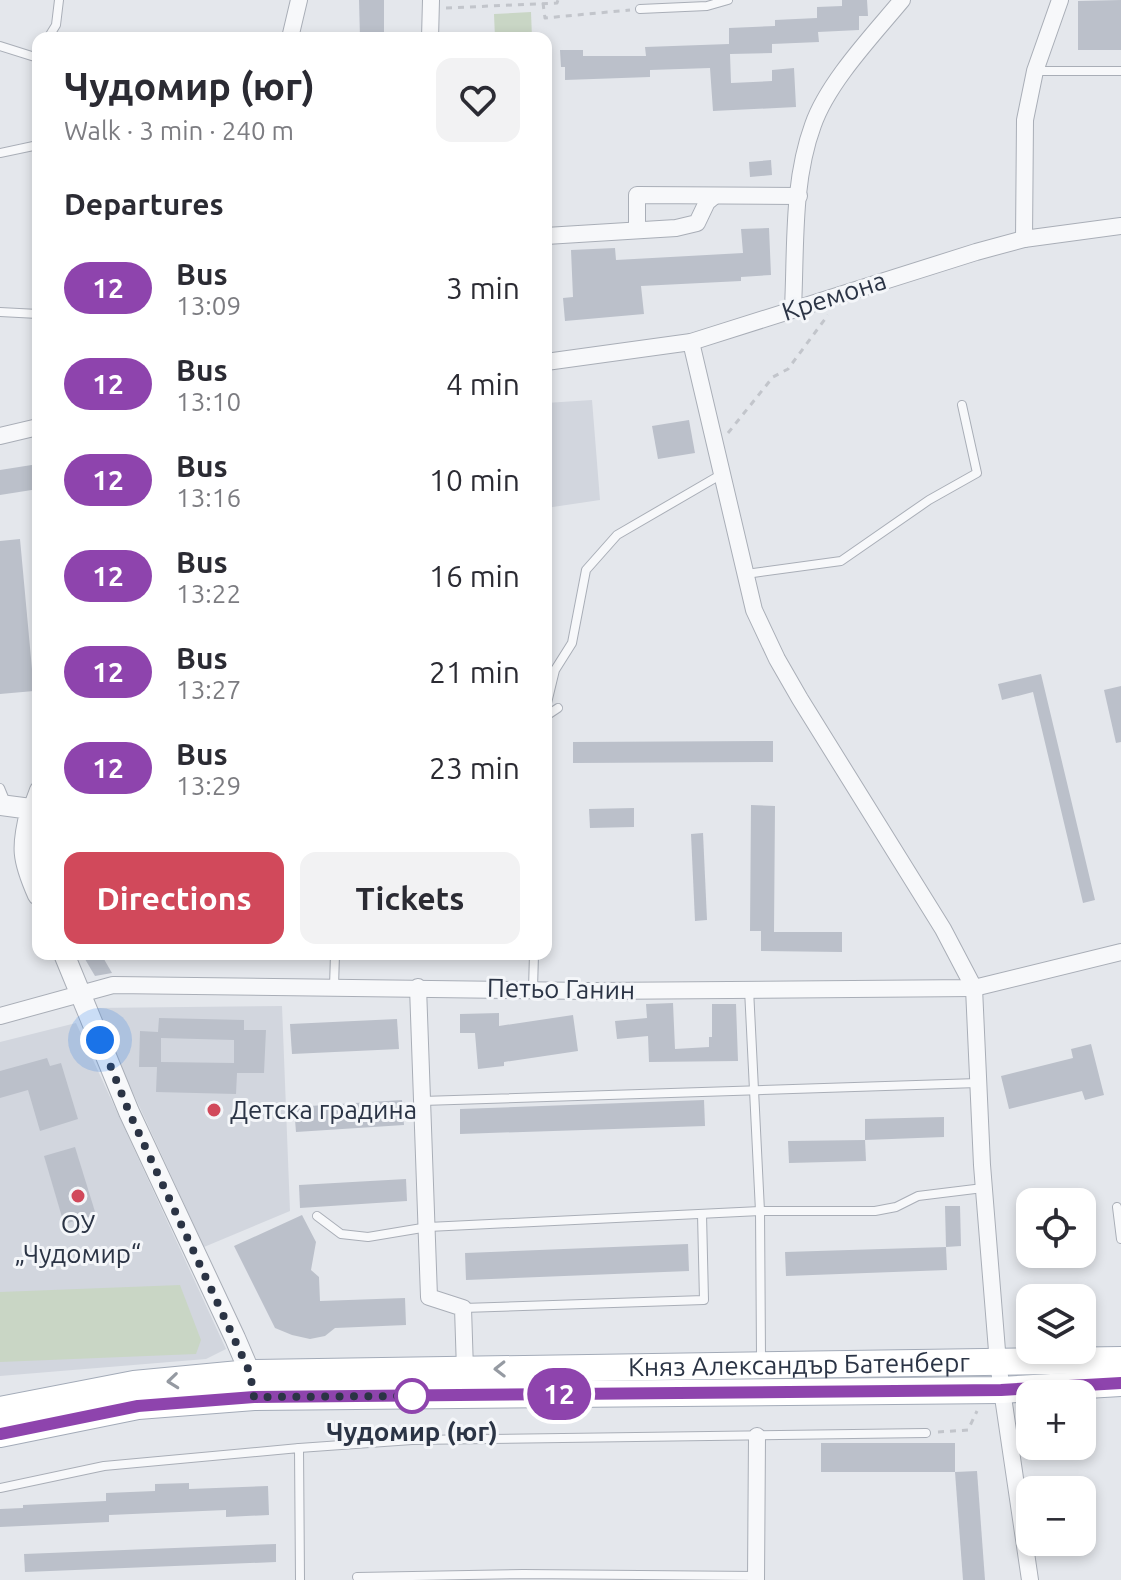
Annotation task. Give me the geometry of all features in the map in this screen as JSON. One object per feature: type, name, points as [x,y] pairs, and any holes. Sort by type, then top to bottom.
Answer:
[{"type":"main road","name":"Княз Александър Батенберг","points":[[0,1434],[252,1385],[465,1370],[1121,1360]]},
{"type":"main road","name":"Княз Александър Батенберг","points":[[0,1410],[134,1384],[1001,1390],[1121,1383]]},
{"type":"street","points":[[291,32],[299,0]]},
{"type":"street","points":[[793,308],[800,169],[814,122],[841,75],[902,0]]},
{"type":"street","points":[[1024,239],[1025,120],[1035,71],[1060,0]]},
{"type":"street","points":[[430,32],[431,4]]},
{"type":"street","points":[[637,230],[637,195],[799,196]]},
{"type":"street","points":[[552,236],[676,228],[697,223],[707,202],[713,197]]},
{"type":"street","name":"Кремона","points":[[552,361],[691,342],[1024,239],[1121,226]]},
{"type":"street","points":[[691,342],[754,610],[777,659],[943,929],[974,988],[983,1188],[998,1363],[1030,1580]]},
{"type":"street","points":[[0,436],[32,428]]},
{"type":"street","points":[[2,800],[32,800]]},
{"type":"street","points":[[32,821],[27,870],[32,881]]},
{"type":"street","name":"Петьо Ганин","points":[[0,1016],[113,985],[533,989],[974,988],[1121,952]]},
{"type":"street","points":[[67,960],[129,1112],[252,1385]]},
{"type":"street","points":[[418,987],[429,1297],[463,1308],[465,1370]]},
{"type":"street","points":[[756,1578],[757,1436]]},
{"type":"lane","points":[[52,32],[56,25],[59,0]]},
{"type":"lane","points":[[640,9],[707,6],[728,0]]},
{"type":"lane","points":[[0,46],[32,56]]},
{"type":"lane","points":[[1035,71],[1121,71]]},
{"type":"lane","points":[[0,153],[32,146]]},
{"type":"lane","points":[[0,312],[32,314]]},
{"type":"lane","points":[[746,574],[841,561],[929,500],[977,473],[962,405]]},
{"type":"lane","points":[[552,682],[555,670],[572,643],[586,570],[617,535],[722,474]]},
{"type":"lane","points":[[552,712],[558,708]]},
{"type":"lane","points":[[334,987],[335,960]]},
{"type":"lane","points":[[533,989],[534,960]]},
{"type":"lane","points":[[749,989],[760,1211],[761,1355]]},
{"type":"lane","points":[[422,1101],[978,1083]]},
{"type":"lane","points":[[317,1216],[341,1234],[368,1237],[428,1227],[760,1211],[875,1211],[896,1207],[918,1196],[983,1188]]},
{"type":"lane","points":[[1117,1207],[1121,1239]]},
{"type":"lane","points":[[463,1308],[704,1300],[702,1214]]},
{"type":"lane","points":[[0,1488],[15,1482],[104,1466],[412,1440],[926,1433]]},
{"type":"lane","points":[[299,1448],[300,1580]]},
{"type":"lane","points":[[357,1577],[756,1578]]},
{"type":"path","points":[[481,0],[482,7]]},
{"type":"path","points":[[431,4],[482,7],[557,3],[558,0]]},
{"type":"path","points":[[543,3],[545,18],[640,9]]},
{"type":"path","points":[[716,449],[773,377],[788,369],[846,292]]},
{"type":"path","points":[[926,1433],[968,1430],[977,1411]]},
{"type":"shaded area","points":[[592,400],[600,500],[552,507],[552,403]]},
{"type":"shaded area","name":"Детска градина","points":[[282,1006],[290,1211],[204,1247],[94,1008]]},
{"type":"shaded area","name":"ОУ „Чудомир“","points":[[76,1023],[226,1349],[206,1359],[0,1376],[0,1042]]},
{"type":"green space","points":[[531,12],[532,32],[495,32],[494,14]]},
{"type":"green space","points":[[180,1285],[201,1340],[196,1354],[0,1362],[0,1292]]},
{"type":"building","points":[[359,0],[384,0],[384,32],[360,32]]},
{"type":"building","points":[[842,0],[867,0],[868,16],[859,16],[859,30],[818,32],[819,42],[772,44],[772,53],[730,54],[731,83],[772,81],[772,70],[794,68],[796,107],[713,111],[710,68],[650,70],[650,77],[565,80],[565,67],[561,67],[560,50],[583,50],[583,56],[646,56],[645,47],[729,44],[729,28],[775,26],[775,20],[817,18],[817,7],[842,6]]},
{"type":"building","points":[[1121,0],[1121,50],[1078,50],[1078,1]]},
{"type":"building","points":[[771,160],[772,175],[750,177],[749,162]]},
{"type":"building","points":[[769,228],[771,275],[741,277],[741,281],[641,286],[644,314],[565,321],[563,298],[573,297],[571,250],[615,248],[616,260],[743,253],[741,229]]},
{"type":"building","points":[[689,420],[695,453],[658,459],[652,426]]},
{"type":"building","points":[[32,465],[32,490],[0,495],[0,470]]},
{"type":"building","points":[[20,539],[32,691],[0,694],[0,541]]},
{"type":"building","points":[[1041,674],[1095,900],[1083,903],[1033,692],[1002,700],[998,684]]},
{"type":"building","points":[[1121,686],[1121,742],[1116,743],[1104,690]]},
{"type":"building","points":[[773,741],[773,762],[573,763],[573,742]]},
{"type":"building","points":[[751,805],[775,806],[774,932],[842,932],[842,952],[761,951],[761,931],[750,931]]},
{"type":"building","points":[[634,808],[634,827],[590,828],[589,809]]},
{"type":"building","points":[[703,833],[707,920],[695,921],[691,834]]},
{"type":"building","points":[[86,960],[104,960],[112,973],[95,976]]},
{"type":"building","points":[[673,1003],[675,1049],[709,1047],[712,1004],[736,1004],[738,1061],[649,1062],[648,1036],[617,1039],[615,1021],[647,1018],[646,1004]]},
{"type":"building","points":[[499,1013],[499,1026],[573,1015],[578,1051],[478,1069],[475,1033],[460,1033],[460,1014]]},
{"type":"building","points":[[159,1018],[244,1020],[244,1030],[266,1030],[264,1073],[237,1073],[236,1094],[156,1092],[157,1067],[139,1067],[140,1031],[158,1032]],"holes":[[[161,1038],[234,1040],[234,1063],[161,1062]]]},
{"type":"building","points":[[397,1019],[399,1049],[292,1054],[290,1024]]},
{"type":"building","points":[[1091,1044],[1104,1095],[1085,1100],[1082,1091],[1009,1109],[1001,1076],[1073,1058],[1071,1049]]},
{"type":"building","points":[[47,1058],[50,1066],[61,1063],[78,1119],[40,1131],[28,1090],[0,1098],[0,1071]]},
{"type":"building","points":[[402,1100],[404,1125],[296,1132],[294,1107]]},
{"type":"building","points":[[704,1100],[705,1126],[460,1134],[460,1109]]},
{"type":"building","points":[[944,1117],[944,1137],[865,1140],[865,1119]]},
{"type":"building","points":[[865,1140],[866,1161],[789,1163],[788,1141]]},
{"type":"building","points":[[75,1147],[96,1215],[64,1224],[44,1156]]},
{"type":"building","points":[[406,1179],[407,1201],[300,1208],[299,1185]]},
{"type":"building","points":[[945,1206],[960,1206],[961,1246],[946,1247]]},
{"type":"building","points":[[302,1215],[316,1242],[311,1270],[319,1277],[320,1301],[405,1298],[406,1325],[335,1328],[325,1336],[310,1339],[275,1328],[234,1246]]},
{"type":"building","points":[[688,1244],[689,1271],[466,1280],[465,1253]]},
{"type":"building","points":[[946,1247],[947,1270],[786,1276],[785,1252]]},
{"type":"building","points":[[821,1443],[955,1443],[955,1472],[821,1472]]},
{"type":"building","points":[[977,1471],[985,1580],[963,1580],[955,1472]]},
{"type":"building","points":[[189,1483],[189,1489],[268,1486],[269,1515],[226,1517],[226,1510],[109,1515],[109,1522],[0,1527],[0,1509],[106,1501],[106,1493],[155,1491],[155,1484]]},
{"type":"building","points":[[276,1544],[276,1562],[25,1572],[24,1554]]},
{"type":"bus line","name":"12","points":[[0,1434],[138,1406],[254,1397],[1001,1390],[1121,1383]]},
{"type":"place","name":"Детска градина","points":[[214,1110]]},
{"type":"place","name":"ОУ „Чудомир“","points":[[78,1196]]},
{"type":"place","name":"Чудомир (юг)","points":[[412,1396]]},
{"type":"route","points":[[100,1040],[129,1112],[235,1338],[250,1373],[254,1397],[412,1396]]}]
